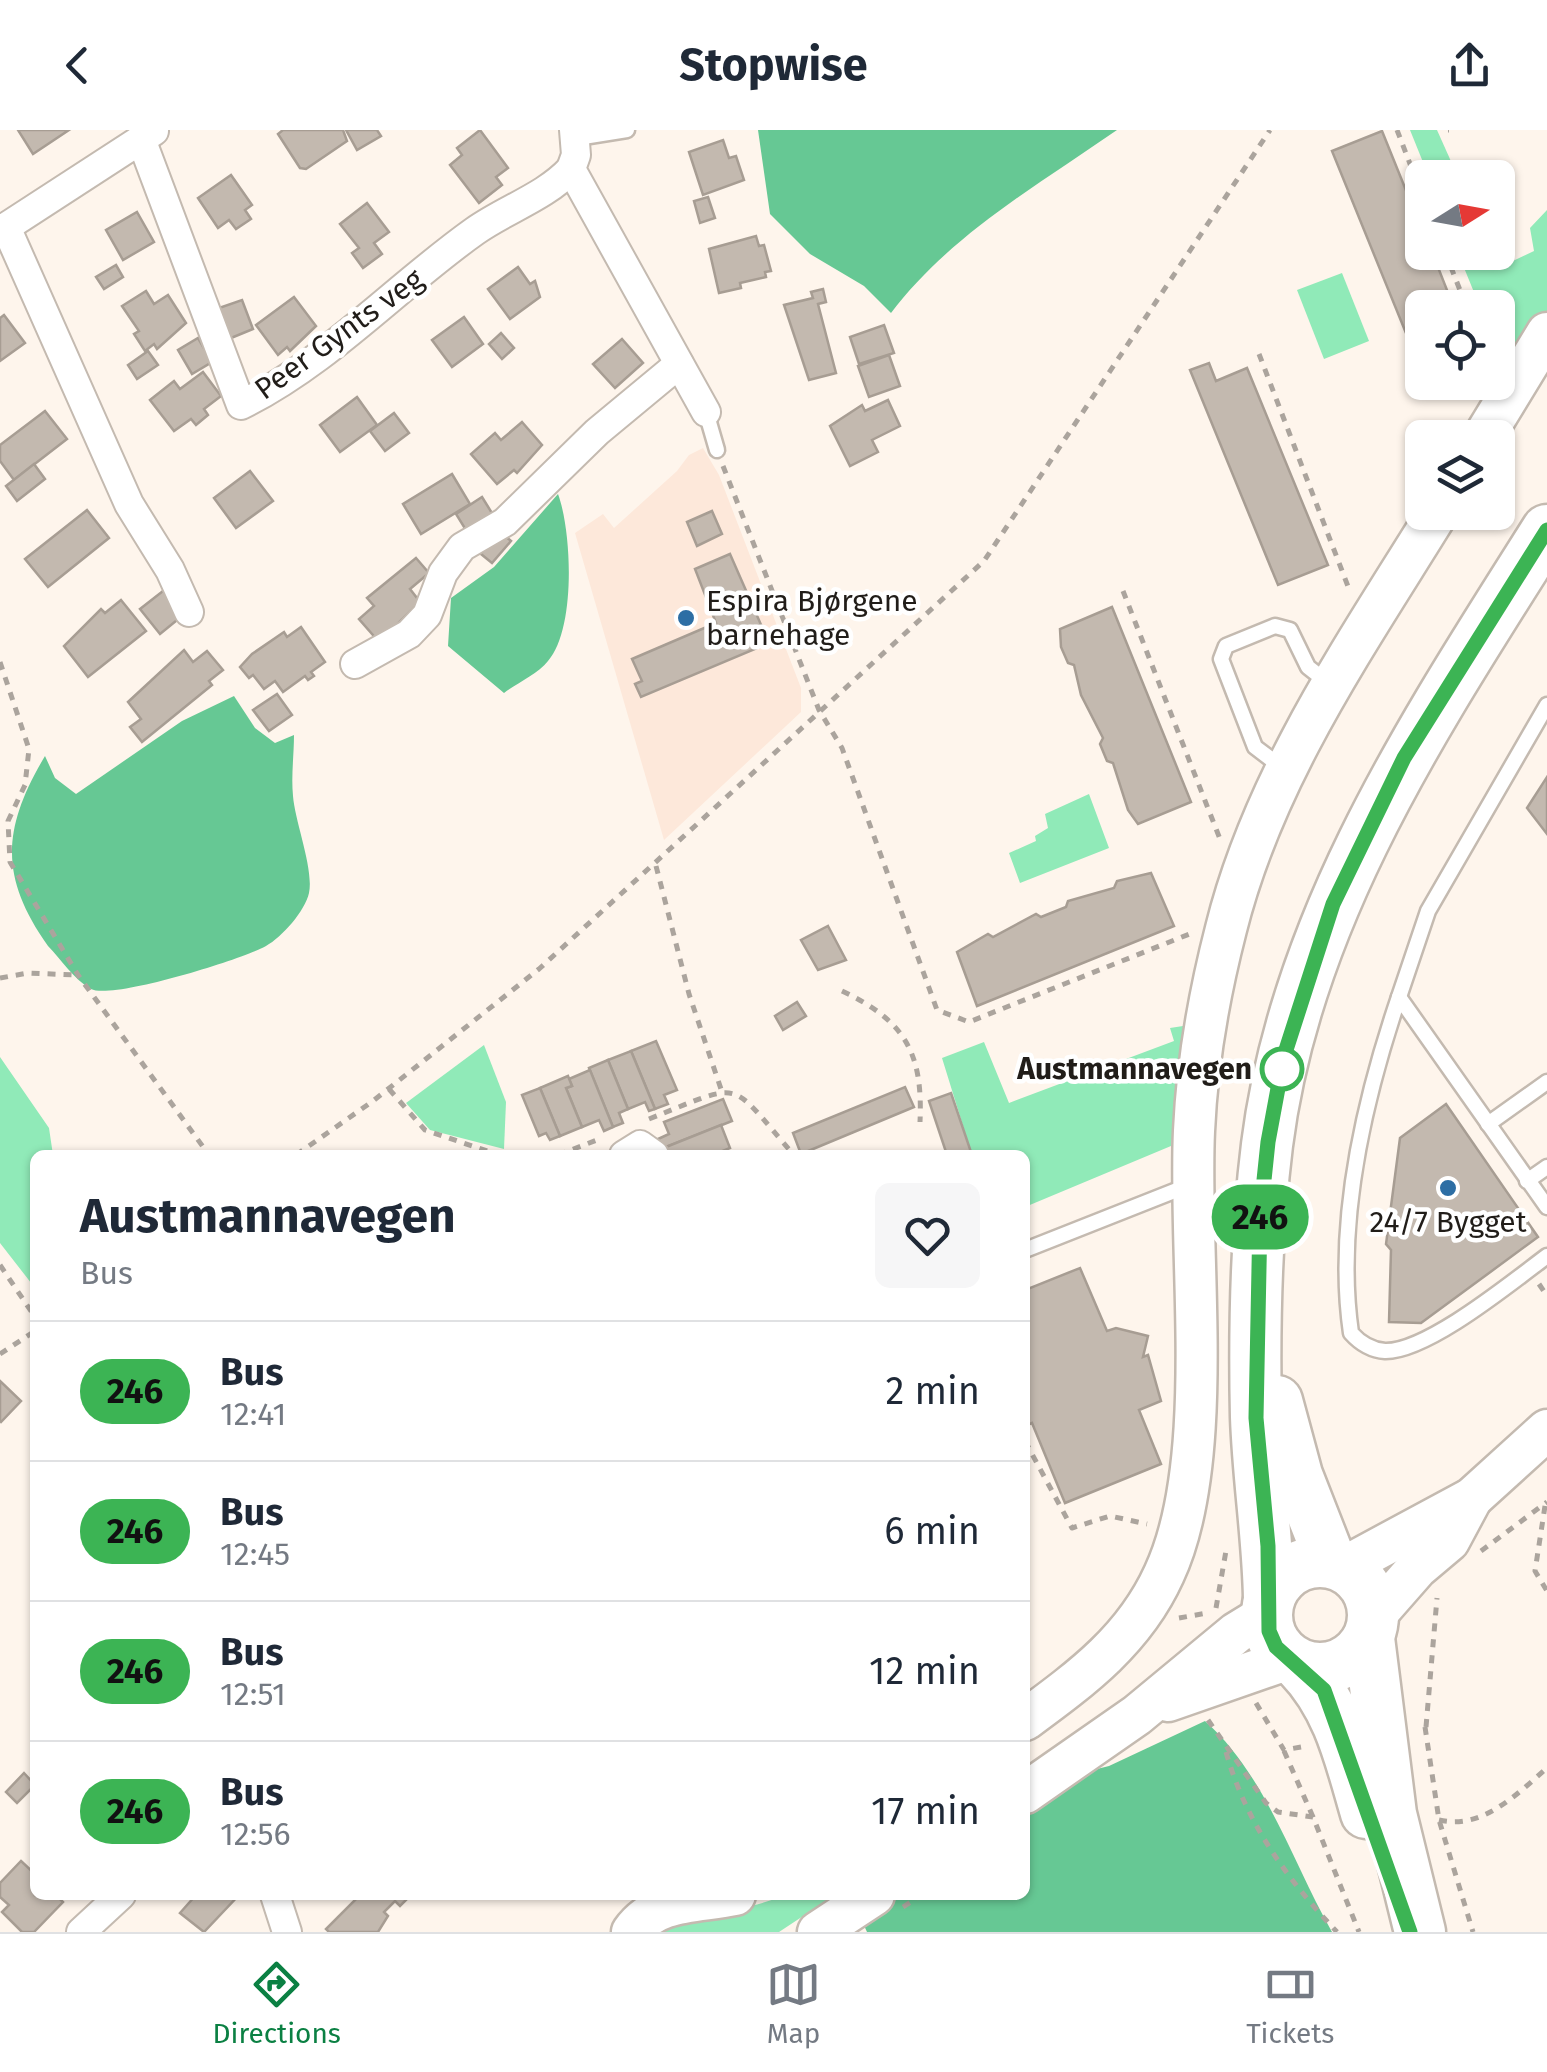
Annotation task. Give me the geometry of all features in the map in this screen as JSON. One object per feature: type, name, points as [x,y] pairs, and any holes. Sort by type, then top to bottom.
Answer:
[{"type":"highway","points":[[1410,1932],[1340,1726],[1324,1690],[1276,1647],[1251,1611],[1258,1303],[1268,1142],[1284,1056],[1333,904],[1404,758],[1547,530]]},
{"type":"highway","points":[[1258,1303],[1284,1427],[1337,1565]]},
{"type":"highway","points":[[1251,1611],[1286,1573],[1315,1562],[1337,1565],[1366,1587],[1391,1814],[1420,1932]]},
{"type":"highway","points":[[1294,1662],[1332,1668],[1347,1662],[1371,1627]]},
{"type":"street","points":[[148,134],[3,229],[129,504],[170,570],[189,612]]},
{"type":"street","name":"Peer Gynts veg","points":[[148,134],[241,405],[283,382],[476,230],[558,183],[571,169]]},
{"type":"street","points":[[576,134],[571,169],[706,412]]},
{"type":"street","points":[[1495,420],[1547,334]]},
{"type":"street","points":[[354,664],[409,634],[427,615],[450,559],[523,507],[597,432],[680,364]]},
{"type":"street","points":[[1030,1716],[1120,1644],[1165,1572],[1178,1534],[1192,1452],[1198,1074],[1226,926],[1284,770],[1427,530]]},
{"type":"street","points":[[617,1144],[640,1145],[647,1150]]},
{"type":"street","points":[[1337,1565],[1472,1498],[1547,1430]]},
{"type":"street","points":[[1371,1627],[1417,1568],[1449,1541],[1472,1498]]},
{"type":"street","points":[[1030,1790],[1137,1715],[1236,1632],[1251,1611]]},
{"type":"street","points":[[1137,1715],[1294,1662]]},
{"type":"street","points":[[81,1932],[116,1900]]},
{"type":"street","points":[[277,1900],[287,1932]]},
{"type":"street","points":[[632,1932],[642,1918],[670,1905],[701,1900]]},
{"type":"street","points":[[818,1932],[866,1900]]},
{"type":"lane","points":[[576,134],[626,130]]},
{"type":"lane","points":[[706,412],[717,450]]},
{"type":"lane","points":[[1284,770],[1255,747],[1221,659],[1226,646],[1275,626],[1290,630],[1308,666],[1332,686]]},
{"type":"lane","points":[[1547,705],[1428,911],[1370,1084],[1354,1174],[1351,1333],[1360,1344],[1385,1351],[1414,1344],[1547,1256]]},
{"type":"lane","points":[[1399,998],[1547,1208]]},
{"type":"lane","points":[[1488,1124],[1547,1082]]},
{"type":"lane","points":[[1527,1181],[1547,1167]]},
{"type":"lane","points":[[1030,1248],[1194,1183]]},
{"type":"path","points":[[303,1150],[389,1089],[539,969],[656,866],[819,710],[984,561],[1270,130]]},
{"type":"path","points":[[1397,130],[1409,160]]},
{"type":"path","points":[[1259,354],[1348,586],[1372,620]]},
{"type":"path","points":[[717,450],[819,710],[842,748],[938,1010],[968,1022],[1196,931],[1226,926]]},
{"type":"path","points":[[1123,591],[1214,828],[1225,848],[1247,864]]},
{"type":"path","points":[[0,662],[28,749],[24,785],[8,821],[10,862],[78,975],[206,1150]]},
{"type":"path","points":[[656,866],[689,994],[722,1092]]},
{"type":"path","points":[[0,978],[28,973],[78,975]]},
{"type":"path","points":[[842,991],[878,1012],[909,1044],[922,1078],[920,1122]]},
{"type":"path","points":[[389,1089],[425,1130],[484,1150]]},
{"type":"path","points":[[646,1120],[732,1091],[750,1100],[790,1150]]},
{"type":"path","points":[[585,1150],[617,1144]]},
{"type":"path","points":[[0,1266],[30,1310]]},
{"type":"path","points":[[0,1354],[30,1334]]},
{"type":"path","points":[[1030,1451],[1064,1520],[1072,1528],[1110,1516],[1178,1534]]},
{"type":"path","points":[[1468,1561],[1546,1503]]},
{"type":"path","points":[[1546,1503],[1534,1571],[1547,1591]]},
{"type":"path","points":[[1215,1611],[1229,1530]]},
{"type":"path","points":[[1443,1584],[1434,1610],[1426,1727],[1439,1820],[1473,1932]]},
{"type":"path","points":[[1166,1620],[1215,1611],[1251,1611]]},
{"type":"path","points":[[1252,1694],[1284,1750],[1359,1932]]},
{"type":"path","points":[[1203,1717],[1211,1722],[1225,1749],[1248,1816],[1296,1889],[1337,1932]]},
{"type":"path","points":[[1415,1729],[1426,1727]]},
{"type":"path","points":[[1284,1750],[1320,1744]]},
{"type":"path","points":[[1225,1749],[1278,1812],[1313,1817]]},
{"type":"path","points":[[1439,1820],[1461,1825],[1487,1815],[1547,1768]]},
{"type":"shaded area","name":"Espira Bjørgene barnehage","points":[[703,448],[719,475],[801,688],[801,712],[664,840],[575,533],[603,514],[614,528],[677,471],[689,455]]},
{"type":"green space","points":[[758,130],[1117,130],[968,235],[914,285],[891,313],[864,286],[810,254],[770,214]]},
{"type":"green space","points":[[1410,130],[1437,130],[1450,160],[1422,160]]},
{"type":"green space","points":[[1547,210],[1547,315],[1515,356],[1515,290],[1473,290],[1465,270],[1515,270],[1515,260],[1534,251],[1530,228]]},
{"type":"green space","points":[[1342,273],[1369,341],[1324,359],[1297,290]]},
{"type":"green space","points":[[558,494],[566,532],[569,580],[563,627],[548,661],[504,693],[448,646],[451,598],[494,567]]},
{"type":"green space","points":[[234,696],[255,728],[275,743],[294,735],[293,796],[309,871],[307,900],[286,930],[253,952],[150,984],[104,991],[91,989],[48,946],[32,921],[14,876],[14,831],[31,783],[45,756],[55,778],[76,794],[182,721]]},
{"type":"green space","points":[[1089,794],[1109,848],[1020,883],[1009,853],[1036,841],[1035,836],[1048,828],[1045,814]]},
{"type":"green space","points":[[1183,1026],[1187,1033],[1171,1146],[1030,1205],[1030,1150],[970,1150],[942,1058],[984,1042],[1009,1103],[1174,1041],[1170,1028]]},
{"type":"green space","points":[[484,1045],[506,1102],[504,1149],[430,1130],[406,1103]]},
{"type":"green space","points":[[0,1057],[49,1128],[52,1150],[30,1150],[30,1282],[0,1243]]},
{"type":"green space","points":[[1205,1721],[1245,1767],[1261,1793],[1332,1932],[867,1932],[852,1900],[1030,1900],[1030,1786],[1109,1766]]},
{"type":"green space","points":[[827,1900],[779,1932],[655,1932],[686,1919],[768,1901]]},
{"type":"building","points":[[18,130],[69,130],[33,154]]},
{"type":"building","points":[[283,130],[343,130],[347,141],[306,169],[300,168],[278,134]]},
{"type":"building","points":[[346,130],[377,130],[381,136],[357,150]]},
{"type":"building","points":[[480,130],[508,168],[496,177],[502,185],[479,203],[450,165],[462,155],[457,148]]},
{"type":"building","points":[[1382,131],[1405,188],[1405,270],[1439,270],[1447,290],[1405,290],[1405,331],[1332,151]]},
{"type":"building","points":[[723,140],[729,158],[736,156],[744,180],[703,195],[689,152]]},
{"type":"building","points":[[231,175],[252,205],[245,210],[251,219],[236,229],[229,220],[218,228],[198,198]]},
{"type":"building","points":[[708,197],[715,218],[700,223],[694,201]]},
{"type":"building","points":[[367,203],[389,232],[374,243],[382,254],[363,268],[352,253],[359,248],[340,224]]},
{"type":"building","points":[[137,212],[154,242],[123,260],[106,230]]},
{"type":"building","points":[[756,236],[759,246],[764,245],[771,271],[765,272],[766,277],[740,283],[741,288],[719,293],[709,249]]},
{"type":"building","points":[[116,265],[123,277],[104,289],[96,277]]},
{"type":"building","points":[[518,267],[530,284],[535,281],[540,297],[510,319],[488,289]]},
{"type":"building","points":[[823,289],[826,302],[818,304],[836,373],[809,380],[784,305],[813,298],[811,292]]},
{"type":"building","points":[[146,291],[154,304],[168,295],[186,323],[157,349],[154,344],[145,351],[134,334],[139,331],[122,306]]},
{"type":"building","points":[[294,297],[316,326],[290,351],[287,347],[278,355],[256,325]]},
{"type":"building","points":[[242,300],[253,329],[231,338],[219,308]]},
{"type":"building","points":[[4,315],[25,343],[0,361],[0,318]]},
{"type":"building","points":[[464,317],[483,344],[452,367],[432,340]]},
{"type":"building","points":[[884,325],[894,353],[859,364],[850,337]]},
{"type":"building","points":[[501,333],[514,348],[502,359],[489,344]]},
{"type":"building","points":[[198,338],[212,362],[192,374],[178,350]]},
{"type":"building","points":[[622,339],[643,363],[615,388],[593,364]]},
{"type":"building","points":[[148,351],[158,365],[137,379],[128,365]]},
{"type":"building","points":[[889,355],[900,386],[869,397],[858,366]]},
{"type":"building","points":[[1209,363],[1216,381],[1247,368],[1328,565],[1278,585],[1190,370]]},
{"type":"building","points":[[203,372],[221,396],[204,409],[208,415],[196,425],[191,419],[174,431],[150,400],[174,381],[180,389]]},
{"type":"building","points":[[357,397],[377,425],[340,452],[320,425]]},
{"type":"building","points":[[888,400],[900,426],[872,440],[878,452],[850,466],[830,426],[862,405],[865,411]]},
{"type":"building","points":[[45,411],[67,439],[14,480],[0,461],[0,445]]},
{"type":"building","points":[[394,413],[409,433],[385,451],[370,431]]},
{"type":"building","points":[[522,422],[542,445],[517,473],[514,470],[497,484],[471,454],[495,433],[501,440]]},
{"type":"building","points":[[34,464],[45,479],[17,501],[6,486]]},
{"type":"building","points":[[250,471],[273,501],[236,528],[214,498]]},
{"type":"building","points":[[452,474],[470,504],[421,534],[403,504]]},
{"type":"building","points":[[482,497],[495,518],[469,535],[456,514]]},
{"type":"building","points":[[87,510],[109,538],[48,587],[25,559]]},
{"type":"building","points":[[712,511],[722,534],[697,546],[687,522]]},
{"type":"building","points":[[499,531],[511,541],[492,563],[481,554]]},
{"type":"building","points":[[730,554],[769,643],[641,697],[635,684],[642,681],[632,659],[716,623],[695,569]]},
{"type":"building","points":[[416,558],[429,573],[410,589],[420,602],[379,642],[359,619],[374,606],[367,598]]},
{"type":"building","points":[[163,591],[182,616],[160,634],[140,609]]},
{"type":"building","points":[[121,600],[146,631],[88,677],[64,646],[101,609],[105,613]]},
{"type":"building","points":[[1112,607],[1191,802],[1138,824],[1128,810],[1113,763],[1107,761],[1100,744],[1103,738],[1081,695],[1074,665],[1068,663],[1061,647],[1060,629]]},
{"type":"building","points":[[301,627],[325,662],[311,672],[314,676],[308,680],[305,676],[283,692],[275,681],[264,689],[240,667],[284,632],[287,637]]},
{"type":"building","points":[[184,650],[193,662],[207,651],[223,670],[209,681],[212,685],[142,742],[130,727],[141,719],[128,702]]},
{"type":"building","points":[[277,694],[292,715],[269,731],[253,710]]},
{"type":"building","points":[[1547,777],[1547,834],[1527,808]]},
{"type":"building","points":[[1151,873],[1174,926],[977,1006],[957,952],[1036,914],[1041,917],[1066,907],[1068,901],[1114,888],[1117,881]]},
{"type":"building","points":[[828,926],[846,960],[818,970],[801,940]]},
{"type":"building","points":[[797,1002],[806,1016],[783,1030],[775,1016]]},
{"type":"building","points":[[656,1041],[677,1090],[664,1095],[668,1104],[655,1109],[631,1051]]},
{"type":"building","points":[[631,1051],[655,1109],[649,1111],[645,1102],[628,1109],[608,1060]]},
{"type":"building","points":[[608,1060],[628,1109],[619,1113],[623,1123],[613,1127],[589,1068]]},
{"type":"building","points":[[590,1070],[613,1127],[604,1131],[599,1120],[582,1127],[566,1088],[572,1086],[569,1079]]},
{"type":"building","points":[[568,1076],[572,1086],[566,1088],[582,1127],[560,1136],[540,1088]]},
{"type":"building","points":[[905,1087],[914,1107],[811,1150],[799,1150],[793,1133]]},
{"type":"building","points":[[540,1088],[560,1136],[550,1140],[546,1133],[539,1136],[522,1095]]},
{"type":"building","points":[[951,1093],[970,1150],[945,1150],[929,1101]]},
{"type":"building","points":[[723,1099],[732,1121],[661,1149],[658,1139],[669,1134],[664,1122]]},
{"type":"building","name":"24/7 Bygget","points":[[1446,1104],[1538,1237],[1421,1323],[1389,1322],[1391,1250],[1386,1244],[1400,1138]]},
{"type":"building","points":[[721,1125],[730,1148],[725,1150],[661,1149]]},
{"type":"building","points":[[1080,1268],[1107,1331],[1116,1328],[1148,1336],[1143,1357],[1148,1355],[1161,1401],[1139,1410],[1161,1464],[1065,1503],[1030,1424],[1030,1288]]},
{"type":"building","points":[[0,1381],[21,1401],[1,1422],[0,1421]]},
{"type":"building","points":[[24,1773],[30,1780],[30,1790],[17,1803],[6,1792]]},
{"type":"building","points":[[21,1861],[30,1869],[30,1900],[63,1902],[34,1932],[22,1932],[2,1912],[9,1905],[0,1897],[0,1883]]},
{"type":"building","points":[[192,1900],[234,1900],[204,1932],[180,1913]]},
{"type":"building","points":[[355,1900],[406,1900],[400,1906],[395,1901],[384,1912],[388,1916],[378,1932],[326,1929]]},
{"type":"bus line","name":"246","points":[[1410,1932],[1396,1902],[1340,1726],[1324,1690],[1276,1647],[1269,1631],[1268,1546],[1256,1418],[1260,1218],[1268,1142],[1284,1056],[1333,904],[1404,758],[1547,530]]},
{"type":"place","name":"Espira Bjørgene barnehage","points":[[686,618]]},
{"type":"place","name":"Austmannavegen","points":[[1282,1069]]},
{"type":"place","name":"24/7 Bygget","points":[[1448,1188]]}]
